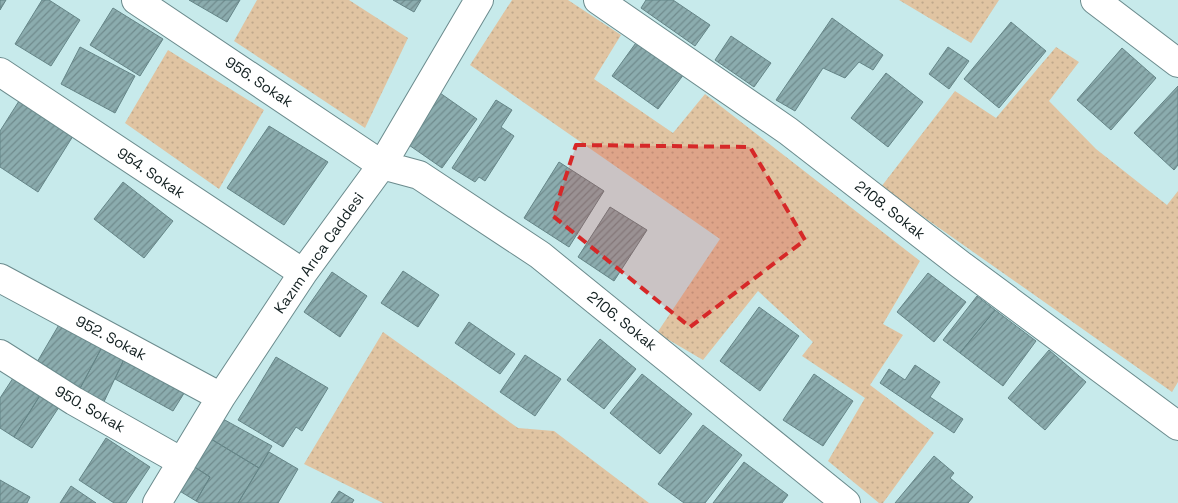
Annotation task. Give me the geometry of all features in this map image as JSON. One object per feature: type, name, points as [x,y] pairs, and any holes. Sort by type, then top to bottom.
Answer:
[{"type":"street","name":"956. Sokak","points":[[136,0],[382,165]]},
{"type":"street","name":"Kazım Arıca Caddesi","points":[[157,503],[221,397],[303,273],[382,165],[479,0]]},
{"type":"street","name":"2108. Sokak","points":[[598,0],[788,130],[961,265],[1178,426]]},
{"type":"street","points":[[1095,0],[1178,63]]},
{"type":"street","name":"954. Sokak","points":[[0,72],[303,273]]},
{"type":"street","name":"2106. Sokak","points":[[382,165],[420,175],[540,255],[846,503]]},
{"type":"street","name":"952. Sokak","points":[[0,278],[221,397]]},
{"type":"street","name":"950. Sokak","points":[[0,354],[74,400],[182,462]]},
{"type":"highlighted area","points":[[576,145],[750,147],[805,240],[690,327],[553,216]]},
{"type":"shaded area","points":[[257,0],[349,0],[408,38],[365,128],[234,41]]},
{"type":"shaded area","points":[[512,0],[568,0],[621,35],[594,79],[673,133],[705,94],[920,261],[883,324],[903,335],[870,385],[934,433],[883,503],[879,503],[828,461],[865,398],[802,356],[813,342],[758,291],[703,360],[657,333],[720,239],[470,65]]},
{"type":"shaded area","points":[[899,0],[999,0],[971,43]]},
{"type":"shaded area","points":[[1056,47],[1079,62],[1049,101],[1096,149],[1167,205],[1178,191],[1178,382],[1172,392],[881,187],[955,91],[996,118]]},
{"type":"shaded area","points":[[168,50],[264,110],[219,189],[125,123]]},
{"type":"shaded area","points":[[383,332],[518,428],[554,431],[649,503],[383,503],[304,464]]},
{"type":"building","points":[[0,0],[6,0],[0,10]]},
{"type":"building","points":[[42,0],[49,0],[80,20],[51,66],[15,44]]},
{"type":"building","points":[[189,0],[240,0],[227,22]]},
{"type":"building","points":[[393,0],[421,0],[414,12]]},
{"type":"building","points":[[646,0],[673,0],[710,25],[695,46],[641,8]]},
{"type":"building","points":[[113,8],[163,39],[140,76],[90,45]]},
{"type":"building","points":[[832,18],[883,55],[873,70],[859,62],[845,78],[823,68],[795,111],[776,100]]},
{"type":"building","points":[[1011,22],[1046,51],[999,108],[964,79]]},
{"type":"building","points":[[731,36],[771,63],[754,87],[715,60]]},
{"type":"building","points":[[638,40],[684,74],[658,109],[612,76]]},
{"type":"building","points":[[80,47],[135,76],[115,113],[61,84]]},
{"type":"building","points":[[948,47],[969,61],[949,89],[929,74]]},
{"type":"building","points":[[1122,48],[1156,78],[1111,130],[1077,100]]},
{"type":"building","points":[[886,73],[923,102],[888,147],[851,118]]},
{"type":"building","points":[[1178,86],[1178,165],[1174,170],[1134,133]]},
{"type":"building","points":[[440,93],[477,119],[442,168],[406,143]]},
{"type":"building","points":[[496,100],[512,110],[501,127],[514,136],[485,181],[479,177],[475,182],[452,168]]},
{"type":"building","points":[[19,101],[73,136],[38,192],[0,167],[0,131]]},
{"type":"building","points":[[269,126],[328,162],[284,225],[227,188]]},
{"type":"building","points":[[559,162],[604,191],[569,247],[524,218]]},
{"type":"building","points":[[123,182],[173,221],[144,258],[94,219]]},
{"type":"building","points":[[610,207],[647,230],[614,281],[578,257]]},
{"type":"building","points":[[403,271],[439,295],[418,327],[381,303]]},
{"type":"building","points":[[332,272],[367,296],[340,337],[304,312]]},
{"type":"building","points":[[928,273],[966,302],[934,342],[897,312]]},
{"type":"building","points":[[977,296],[995,310],[960,353],[943,340]]},
{"type":"building","points":[[759,307],[799,336],[760,391],[720,361]]},
{"type":"building","points":[[995,310],[1036,341],[1003,386],[960,353]]},
{"type":"building","points":[[469,322],[515,354],[500,374],[455,343]]},
{"type":"building","points":[[60,323],[102,347],[77,394],[33,369]]},
{"type":"building","points":[[600,339],[636,369],[604,409],[567,380]]},
{"type":"building","points":[[102,347],[125,357],[102,406],[77,394]]},
{"type":"building","points":[[1049,350],[1086,382],[1045,430],[1008,398]]},
{"type":"building","points":[[525,355],[561,379],[535,416],[500,392]]},
{"type":"building","points":[[125,357],[186,390],[173,411],[115,379]]},
{"type":"building","points":[[276,357],[328,388],[302,431],[296,427],[283,447],[238,420]]},
{"type":"building","points":[[915,365],[940,382],[930,397],[963,419],[954,433],[880,383],[889,369],[905,380]]},
{"type":"building","points":[[17,372],[44,389],[14,437],[0,428],[0,398]]},
{"type":"building","points":[[642,374],[692,414],[660,454],[610,413]]},
{"type":"building","points":[[814,374],[853,401],[823,446],[783,420]]},
{"type":"building","points":[[44,389],[63,401],[32,448],[14,437]]},
{"type":"building","points":[[223,419],[272,446],[259,468],[211,439]]},
{"type":"building","points":[[703,425],[742,455],[705,503],[684,503],[658,484]]},
{"type":"building","points":[[106,438],[150,467],[126,503],[114,503],[79,480]]},
{"type":"building","points":[[211,439],[259,468],[238,503],[200,503],[196,501],[210,477],[193,466]]},
{"type":"building","points":[[269,452],[298,469],[278,503],[238,503]]},
{"type":"building","points":[[934,456],[954,473],[950,478],[973,497],[968,503],[895,503]]},
{"type":"building","points":[[744,462],[788,495],[782,503],[713,503]]},
{"type":"building","points":[[193,466],[210,477],[196,501],[178,490]]},
{"type":"building","points":[[0,480],[30,497],[27,503],[0,503]]},
{"type":"building","points":[[71,486],[96,503],[60,503]]},
{"type":"building","points":[[339,491],[354,500],[352,503],[331,503]]}]
